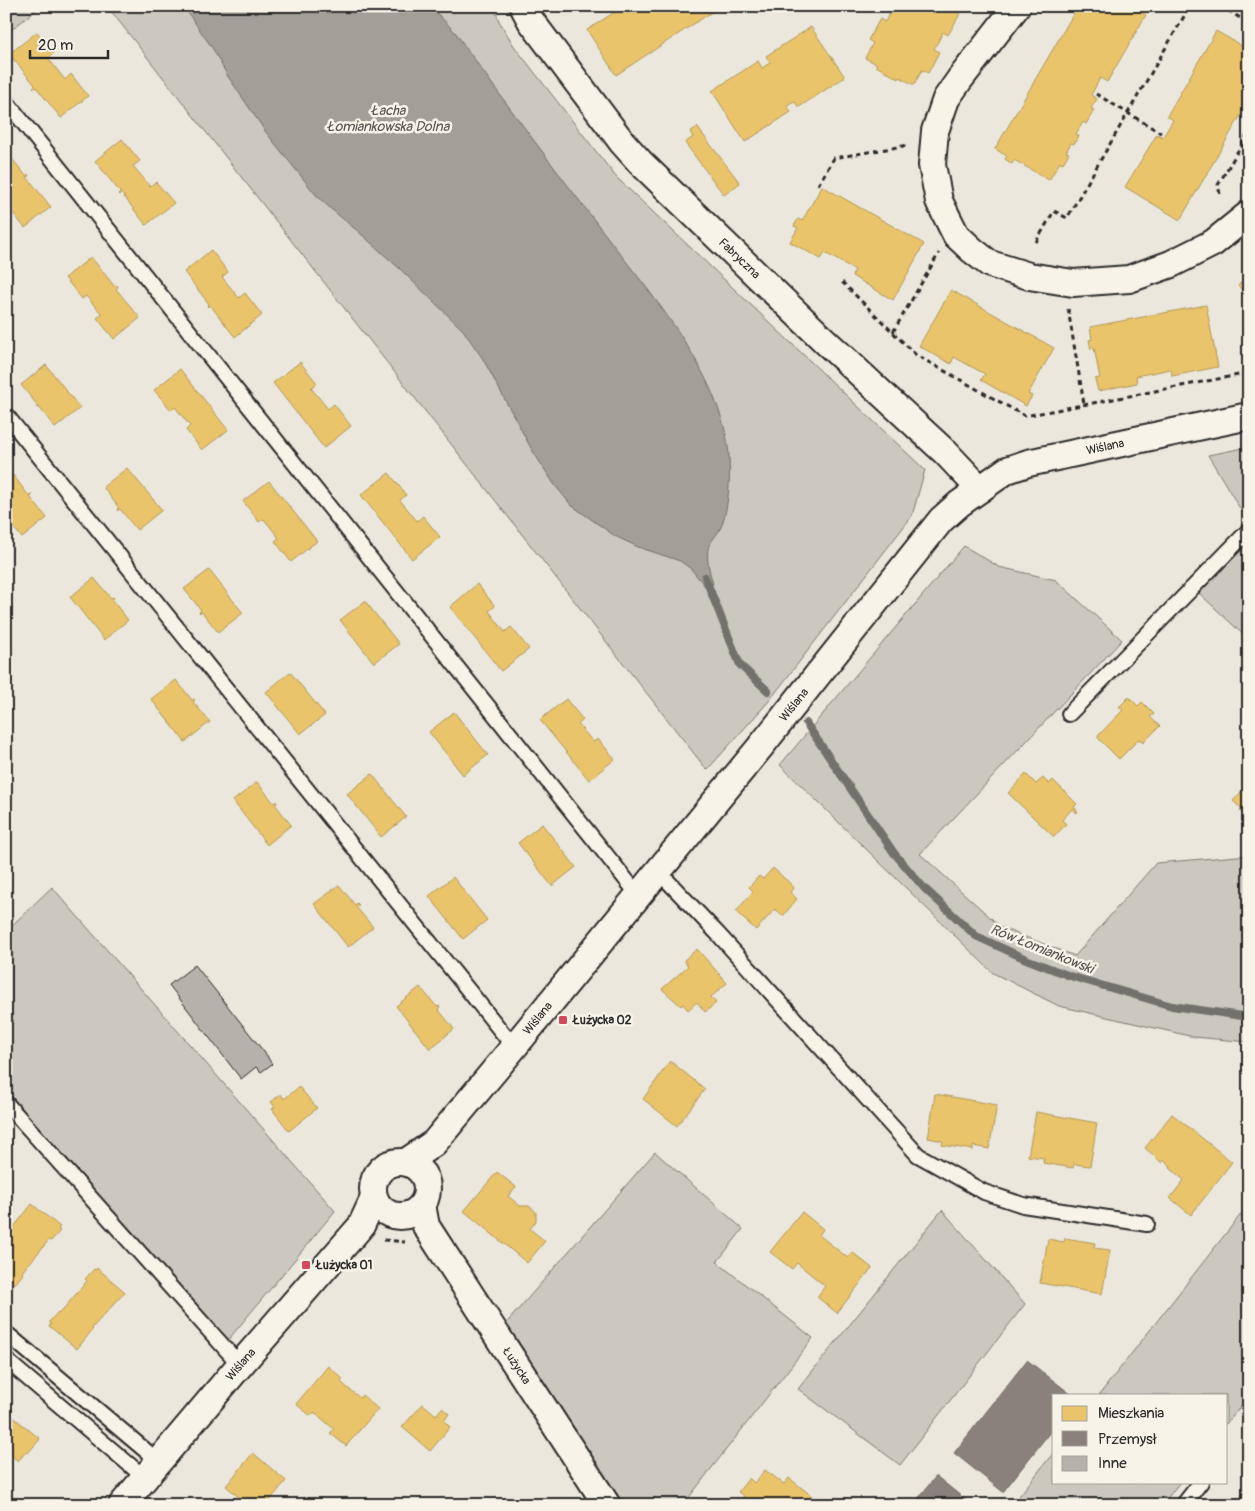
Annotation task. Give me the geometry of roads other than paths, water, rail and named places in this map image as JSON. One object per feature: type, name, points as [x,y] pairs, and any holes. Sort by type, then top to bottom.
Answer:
[{"type":"street","name":"Fabryczna","points":[[523,6],[531,21],[622,142],[640,162],[819,335],[946,453],[980,489]]},
{"type":"street","points":[[1017,6],[946,100],[935,131],[932,165],[939,201],[956,235],[972,250],[990,264],[1029,276],[1073,283],[1129,279],[1171,264],[1213,243],[1249,214]]},
{"type":"street","name":"Wiślana","points":[[414,1168],[659,872],[941,520],[959,504],[1007,470],[1028,463],[1249,416]]},
{"type":"street","points":[[389,1164],[414,1168],[426,1182],[426,1198],[404,1212],[373,1190],[377,1174],[389,1164]]},
{"type":"street","name":"Wiślana","points":[[122,1505],[361,1226],[404,1212]]},
{"type":"street","name":"Łużycka","points":[[404,1212],[607,1505]]},
{"type":"lane","points":[[6,101],[639,896]]},
{"type":"lane","points":[[6,416],[514,1047]]},
{"type":"lane","points":[[1069,714],[1249,530]]},
{"type":"lane","points":[[659,872],[718,934],[918,1155],[984,1192],[1023,1204],[1147,1224]]},
{"type":"lane","points":[[6,1103],[240,1365]]},
{"type":"lane","points":[[6,1333],[151,1469]]},
{"type":"lane","points":[[6,1360],[151,1469]]},
{"type":"lane","points":[[1183,1505],[1200,1484]]},
{"type":"water","name":"Łacha Łomiankowska Dolna","points":[[185,6],[430,6],[455,32],[530,136],[660,305],[705,378],[725,430],[729,453],[727,505],[721,527],[710,543],[708,550],[708,565],[713,584],[705,586],[691,569],[680,561],[638,547],[615,536],[571,505],[554,484],[532,450],[483,359],[463,330],[400,269],[316,195],[265,131],[227,75],[213,49]]},
{"type":"waterway","name":"Rów Łomiankowski","points":[[705,577],[740,665],[768,691]]},
{"type":"waterway","name":"Rów Łomiankowski","points":[[806,723],[894,853],[924,888],[976,936],[1026,959],[1070,976],[1172,1006],[1249,1017]]},
{"type":"place","name":"Łużycka 02","points":[[563,1020]]},
{"type":"place","name":"Łużycka 01","points":[[306,1265]]}]
